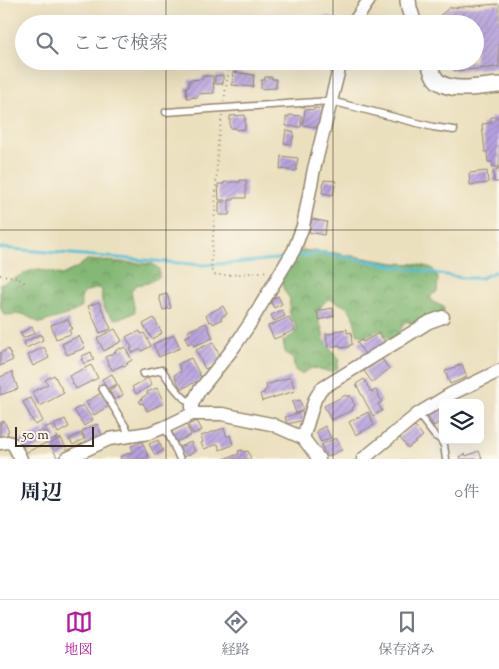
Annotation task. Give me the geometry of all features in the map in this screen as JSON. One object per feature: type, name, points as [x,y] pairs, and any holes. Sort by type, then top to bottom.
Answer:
[{"type":"street","points":[[359,15],[369,0]]},
{"type":"street","points":[[408,0],[411,15]]},
{"type":"street","points":[[66,459],[110,439],[149,433],[165,427],[192,409],[199,391],[249,325],[294,250],[303,226],[314,169],[339,70]]},
{"type":"street","points":[[432,70],[440,83],[450,87],[466,88],[499,85]]},
{"type":"street","points":[[303,438],[315,399],[322,390],[428,322],[443,317]]},
{"type":"street","points":[[363,459],[418,414],[451,394],[499,371]]},
{"type":"street","points":[[192,409],[271,424],[303,438],[319,459]]},
{"type":"street","points":[[0,443],[8,442],[13,444],[21,459]]},
{"type":"lane","points":[[166,112],[331,102],[433,128],[454,130]]},
{"type":"lane","points":[[143,374],[162,370],[192,409]]},
{"type":"lane","points":[[102,388],[132,436]]},
{"type":"lane","points":[[418,414],[444,445],[446,459]]},
{"type":"lane","points":[[165,427],[180,459]]},
{"type":"path","points":[[229,70],[217,148],[212,271],[215,275],[231,275],[264,270],[282,271]]},
{"type":"path","points":[[0,275],[12,276],[27,285]]},
{"type":"green space","points":[[302,250],[335,253],[394,263],[416,264],[432,268],[438,278],[437,292],[431,295],[431,301],[444,307],[444,312],[417,326],[406,321],[394,339],[387,338],[381,330],[364,337],[357,333],[350,310],[342,304],[328,299],[321,306],[319,323],[324,340],[339,359],[337,369],[331,372],[312,368],[301,374],[295,370],[293,360],[285,352],[283,341],[293,335],[297,329],[289,313],[290,299],[285,292],[281,276],[297,253]]},
{"type":"green space","points":[[87,260],[153,264],[159,269],[159,277],[148,283],[136,285],[131,291],[135,312],[125,317],[115,319],[108,313],[102,303],[102,290],[98,288],[82,296],[81,308],[40,323],[23,314],[4,315],[0,306],[0,284],[34,270],[62,275]]},
{"type":"building","points":[[499,4],[499,67],[484,68],[484,15],[441,15],[449,8]]},
{"type":"building","points":[[233,72],[254,75],[253,87],[232,85]]},
{"type":"building","points":[[223,75],[223,84],[215,84],[215,76]]},
{"type":"building","points":[[202,76],[213,76],[214,93],[198,94],[198,97],[187,98],[186,87],[189,87],[189,80],[202,79]]},
{"type":"building","points":[[265,77],[276,79],[276,88],[261,89],[261,80],[264,80]]},
{"type":"building","points":[[314,108],[324,109],[321,128],[303,125],[305,109],[314,110]]},
{"type":"building","points":[[245,115],[245,129],[236,130],[236,128],[230,128],[230,116]]},
{"type":"building","points":[[289,115],[302,116],[301,127],[286,126],[286,117],[289,117]]},
{"type":"building","points":[[491,117],[499,117],[499,167],[493,167],[492,162],[488,162],[487,152],[485,152],[482,124],[491,123]]},
{"type":"building","points":[[286,130],[294,132],[292,144],[284,143]]},
{"type":"building","points":[[281,156],[298,158],[296,171],[280,169]]},
{"type":"building","points":[[499,168],[499,182],[494,182],[493,171],[497,170]]},
{"type":"building","points":[[487,171],[488,183],[470,185],[469,173]]},
{"type":"building","points":[[240,180],[246,180],[246,198],[229,200],[229,215],[219,215],[219,202],[225,202],[225,200],[219,200],[218,184],[240,182]]},
{"type":"building","points":[[324,180],[336,181],[333,195],[322,193]]},
{"type":"building","points":[[312,219],[327,222],[324,235],[309,232]]},
{"type":"building","points":[[167,294],[171,308],[163,310],[159,296]]},
{"type":"building","points":[[278,296],[282,304],[274,308],[270,300]]},
{"type":"building","points":[[99,302],[111,329],[100,333],[88,306]]},
{"type":"building","points":[[223,306],[227,314],[213,324],[212,321],[209,322],[206,315]]},
{"type":"building","points":[[333,308],[334,316],[319,320],[317,311]]},
{"type":"building","points":[[282,310],[285,316],[274,321],[271,315]]},
{"type":"building","points":[[289,317],[295,330],[274,339],[268,326]]},
{"type":"building","points":[[154,318],[162,333],[152,339],[143,324]]},
{"type":"building","points":[[68,319],[72,329],[69,330],[71,334],[56,339],[51,325]]},
{"type":"building","points":[[206,323],[213,338],[194,346],[193,342],[188,344],[185,337],[190,335],[188,331]]},
{"type":"building","points":[[32,327],[35,333],[23,338],[20,333]]},
{"type":"building","points":[[115,329],[122,341],[104,351],[97,338]]},
{"type":"building","points":[[347,329],[347,333],[351,332],[352,345],[340,348],[340,345],[328,347],[326,334]]},
{"type":"building","points":[[140,331],[141,334],[144,333],[151,346],[133,353],[126,337]]},
{"type":"building","points":[[379,333],[386,343],[366,356],[357,342],[362,340],[363,342]]},
{"type":"building","points":[[41,334],[43,340],[26,348],[24,342]]},
{"type":"building","points":[[174,335],[180,348],[159,357],[153,344]]},
{"type":"building","points":[[79,336],[85,348],[67,355],[62,344]]},
{"type":"building","points":[[213,342],[221,359],[205,369],[196,350]]},
{"type":"building","points":[[44,347],[49,358],[33,366],[28,355]]},
{"type":"building","points":[[125,347],[132,360],[124,366],[112,370],[105,357]]},
{"type":"building","points":[[8,349],[13,360],[0,366],[0,353]]},
{"type":"building","points":[[91,352],[94,360],[84,364],[81,359],[83,358],[82,356]]},
{"type":"building","points":[[191,358],[202,379],[181,389],[174,375],[181,371],[178,364]]},
{"type":"building","points":[[382,359],[389,369],[372,382],[364,371]]},
{"type":"building","points":[[462,364],[467,377],[450,384],[445,371]]},
{"type":"building","points":[[91,365],[98,378],[76,389],[69,376]]},
{"type":"building","points":[[12,372],[18,389],[0,395],[0,377]]},
{"type":"building","points":[[112,374],[117,384],[107,389],[102,379]]},
{"type":"building","points":[[54,375],[64,393],[40,406],[32,392],[48,384],[45,380]]},
{"type":"building","points":[[291,377],[295,391],[262,401],[260,394],[264,393],[267,389],[266,385]]},
{"type":"building","points":[[148,378],[152,385],[136,394],[132,387]]},
{"type":"building","points":[[364,379],[371,392],[376,390],[382,402],[378,404],[382,411],[373,416],[356,384]]},
{"type":"building","points":[[118,385],[123,395],[114,400],[109,390]]},
{"type":"building","points":[[157,388],[164,403],[147,411],[143,403],[141,404],[139,401],[148,394],[147,392]]},
{"type":"building","points":[[101,393],[109,406],[94,415],[86,402]]},
{"type":"building","points":[[346,395],[347,397],[350,395],[355,406],[352,408],[353,410],[331,420],[324,406]]},
{"type":"building","points":[[31,398],[43,421],[35,425],[23,402]]},
{"type":"building","points":[[300,400],[303,410],[296,413],[292,402]]},
{"type":"building","points":[[83,405],[93,420],[84,426],[74,410]]},
{"type":"building","points":[[439,408],[439,423],[434,426],[427,416]]},
{"type":"building","points":[[302,412],[304,420],[287,424],[285,417]]},
{"type":"building","points":[[368,412],[374,425],[356,435],[349,422]]},
{"type":"building","points":[[65,419],[69,427],[58,433],[54,425]]},
{"type":"building","points":[[4,421],[9,431],[7,432],[8,435],[0,439],[0,423]]},
{"type":"building","points":[[197,421],[202,430],[193,434],[188,425]]},
{"type":"building","points":[[97,424],[102,435],[100,438],[87,444],[82,431]]},
{"type":"building","points":[[186,424],[191,435],[176,442],[171,431]]},
{"type":"building","points":[[51,425],[57,438],[49,441],[45,428]]},
{"type":"building","points":[[325,426],[331,438],[321,442],[316,431]]},
{"type":"building","points":[[415,426],[423,436],[408,448],[399,437]]},
{"type":"building","points":[[224,428],[227,437],[230,435],[233,445],[220,450],[218,444],[204,449],[201,443],[203,442],[201,436]]},
{"type":"building","points":[[43,430],[48,442],[25,453],[20,441]]},
{"type":"building","points":[[81,433],[84,439],[73,445],[69,439]]},
{"type":"building","points":[[61,438],[69,453],[58,459],[50,444]]},
{"type":"building","points":[[336,438],[342,450],[327,457],[321,445]]},
{"type":"building","points":[[158,440],[163,451],[155,455],[149,444]]},
{"type":"building","points":[[142,442],[149,458],[121,459],[120,457],[133,451],[131,446]]},
{"type":"building","points":[[191,442],[195,452],[183,457],[179,447]]},
{"type":"building","points":[[243,450],[243,452],[248,451],[251,459],[223,459],[239,454],[238,451]]},
{"type":"building","points":[[479,451],[482,459],[460,459],[459,457],[465,454],[466,456]]},
{"type":"waterway","points":[[0,248],[202,265],[286,258]]},
{"type":"waterway","points":[[294,257],[321,253],[463,278],[481,278],[499,270]]}]
